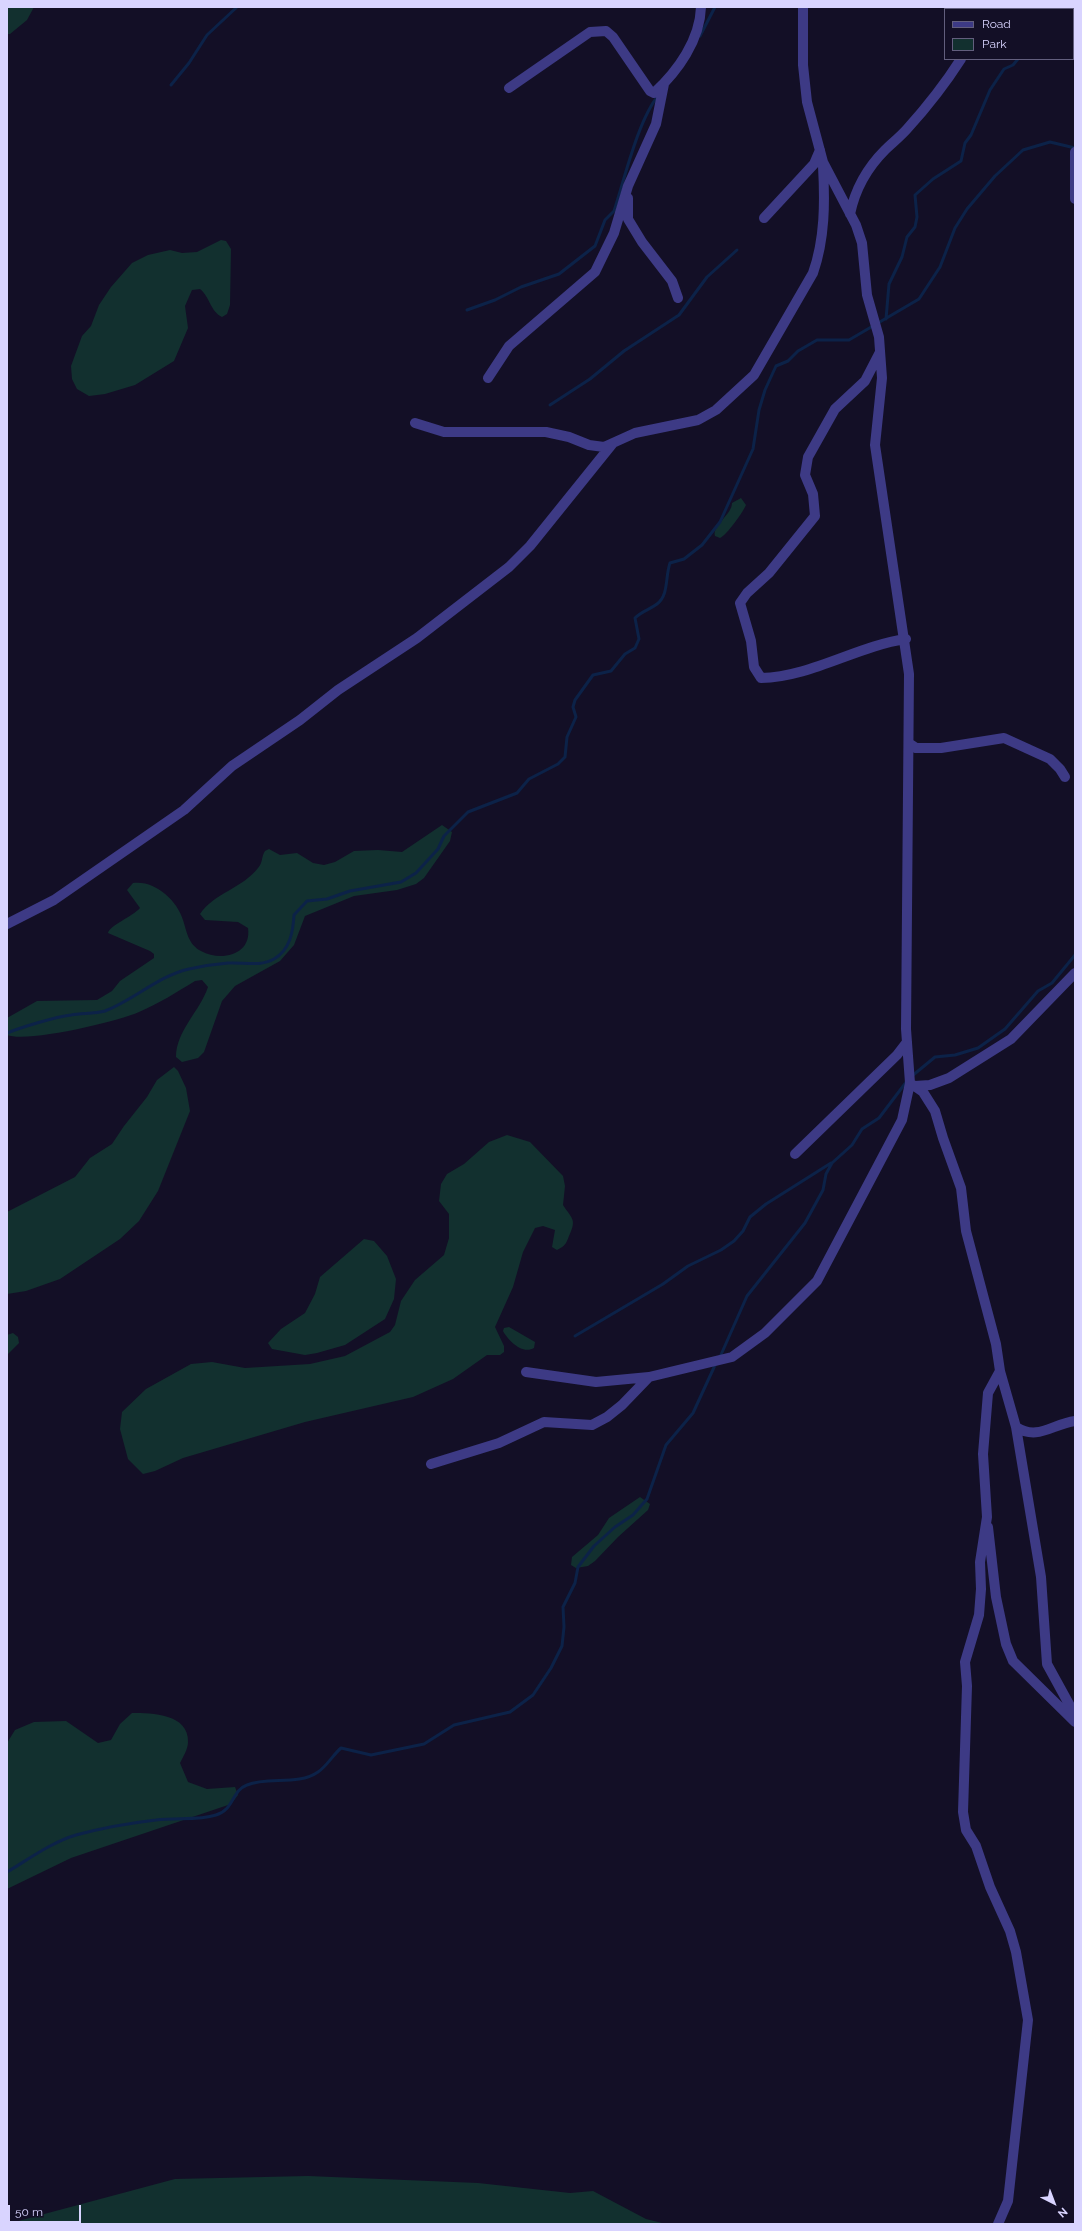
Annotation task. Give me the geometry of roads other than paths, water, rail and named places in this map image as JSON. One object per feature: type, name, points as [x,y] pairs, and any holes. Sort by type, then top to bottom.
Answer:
[{"type":"street","points":[[509,88],[590,32],[606,30],[613,37],[650,91],[654,93],[664,84],[694,43],[700,21],[700,7]]},
{"type":"street","points":[[415,423],[444,432],[546,432],[569,437],[589,445],[604,447],[635,433],[698,420],[716,410],[754,375],[813,274],[818,258],[825,200],[823,162],[807,102],[803,65],[803,7]]},
{"type":"street","points":[[850,214],[853,199],[864,177],[883,152],[906,131],[931,101],[960,60]]},
{"type":"street","points":[[488,378],[509,346],[595,272],[614,233],[628,186],[656,124],[664,84]]},
{"type":"street","points":[[764,218],[814,164],[820,150]]},
{"type":"street","points":[[1075,152],[1075,199]]},
{"type":"street","points":[[526,1372],[596,1382],[650,1377],[732,1357],[764,1334],[817,1281],[902,1120],[912,1084],[907,1042],[910,744],[909,674],[906,639],[875,445],[882,378],[879,337],[867,295],[862,243],[850,214],[823,162]]},
{"type":"street","points":[[628,186],[628,219],[642,242],[672,281],[678,298]]},
{"type":"street","points":[[880,352],[865,381],[835,409],[808,457],[805,474],[813,494],[815,516],[769,573],[747,593],[740,603],[751,641],[754,667],[761,678],[781,677],[853,655],[884,642],[906,639]]},
{"type":"street","points":[[7,924],[54,900],[184,810],[232,766],[300,720],[338,690],[417,638],[509,567],[530,546],[613,443]]},
{"type":"street","points":[[910,744],[916,748],[941,748],[1004,738],[1050,759],[1060,769],[1065,777]]},
{"type":"street","points":[[912,1084],[930,1086],[949,1078],[1012,1039],[1075,973]]},
{"type":"street","points":[[795,1154],[897,1055],[907,1042]]},
{"type":"street","points":[[912,1084],[923,1092],[936,1111],[943,1138],[961,1188],[966,1231],[996,1344],[1000,1371],[1016,1427],[1042,1577],[1047,1664],[1075,1714]]},
{"type":"street","points":[[1000,1371],[988,1393],[983,1454],[987,1517],[994,1563],[996,1597],[1006,1644],[1013,1661],[1075,1722]]},
{"type":"street","points":[[431,1464],[499,1443],[544,1422],[592,1425],[607,1417],[622,1405],[650,1377]]},
{"type":"street","points":[[1016,1427],[1024,1432],[1034,1434],[1064,1423],[1075,1421]]},
{"type":"street","points":[[987,1517],[980,1562],[981,1589],[978,1615],[965,1662],[967,1686],[963,1812],[966,1830],[976,1846],[990,1887],[1010,1931],[1016,1952],[1028,2020],[1008,2201],[998,2224]]},
{"type":"waterway","points":[[171,85],[189,63],[207,35],[237,7]]},
{"type":"waterway","points":[[700,36],[715,7]]},
{"type":"waterway","points":[[886,319],[889,284],[902,257],[907,237],[915,227],[917,217],[915,195],[933,179],[961,161],[965,143],[971,135],[990,90],[1004,69],[1013,65],[1017,60]]},
{"type":"waterway","points":[[467,310],[495,300],[521,287],[559,274],[595,246],[605,220],[614,211],[638,135],[644,120],[658,96]]},
{"type":"waterway","points":[[7,1033],[56,1018],[75,1014],[105,1011],[126,1001],[156,982],[178,972],[209,965],[228,963],[263,963],[274,959],[284,951],[287,946],[293,928],[294,915],[307,901],[327,899],[350,891],[401,882],[416,873],[438,849],[444,836],[468,812],[517,793],[529,779],[558,764],[565,757],[567,737],[576,717],[573,707],[575,700],[593,675],[611,671],[625,654],[635,648],[639,639],[635,618],[661,600],[665,591],[670,563],[684,559],[702,545],[720,522],[753,449],[759,410],[765,390],[776,366],[788,361],[798,351],[817,340],[849,340],[919,299],[940,267],[955,228],[967,209],[995,176],[1023,150],[1050,142],[1075,148]]},
{"type":"waterway","points":[[550,405],[590,379],[624,351],[679,315],[707,277],[737,250]]},
{"type":"waterway","points":[[912,1076],[935,1057],[955,1055],[978,1048],[1005,1029],[1038,991],[1052,983],[1075,955]]},
{"type":"waterway","points":[[720,1357],[747,1296],[805,1223],[823,1190],[826,1174],[832,1163],[852,1145],[862,1129],[879,1118],[907,1081]]},
{"type":"waterway","points":[[575,1336],[663,1284],[688,1266],[721,1250],[734,1241],[743,1231],[750,1217],[766,1204],[831,1163]]},
{"type":"waterway","points":[[7,1872],[49,1846],[76,1835],[136,1823],[164,1819],[202,1818],[216,1815],[227,1809],[238,1791],[247,1785],[255,1782],[292,1780],[310,1776],[321,1770],[341,1748],[371,1755],[424,1744],[454,1725],[510,1712],[533,1695],[551,1668],[562,1646],[564,1627],[563,1607],[575,1583],[578,1567],[594,1546],[615,1527],[633,1515],[647,1499],[666,1445],[693,1413],[716,1363]]}]
